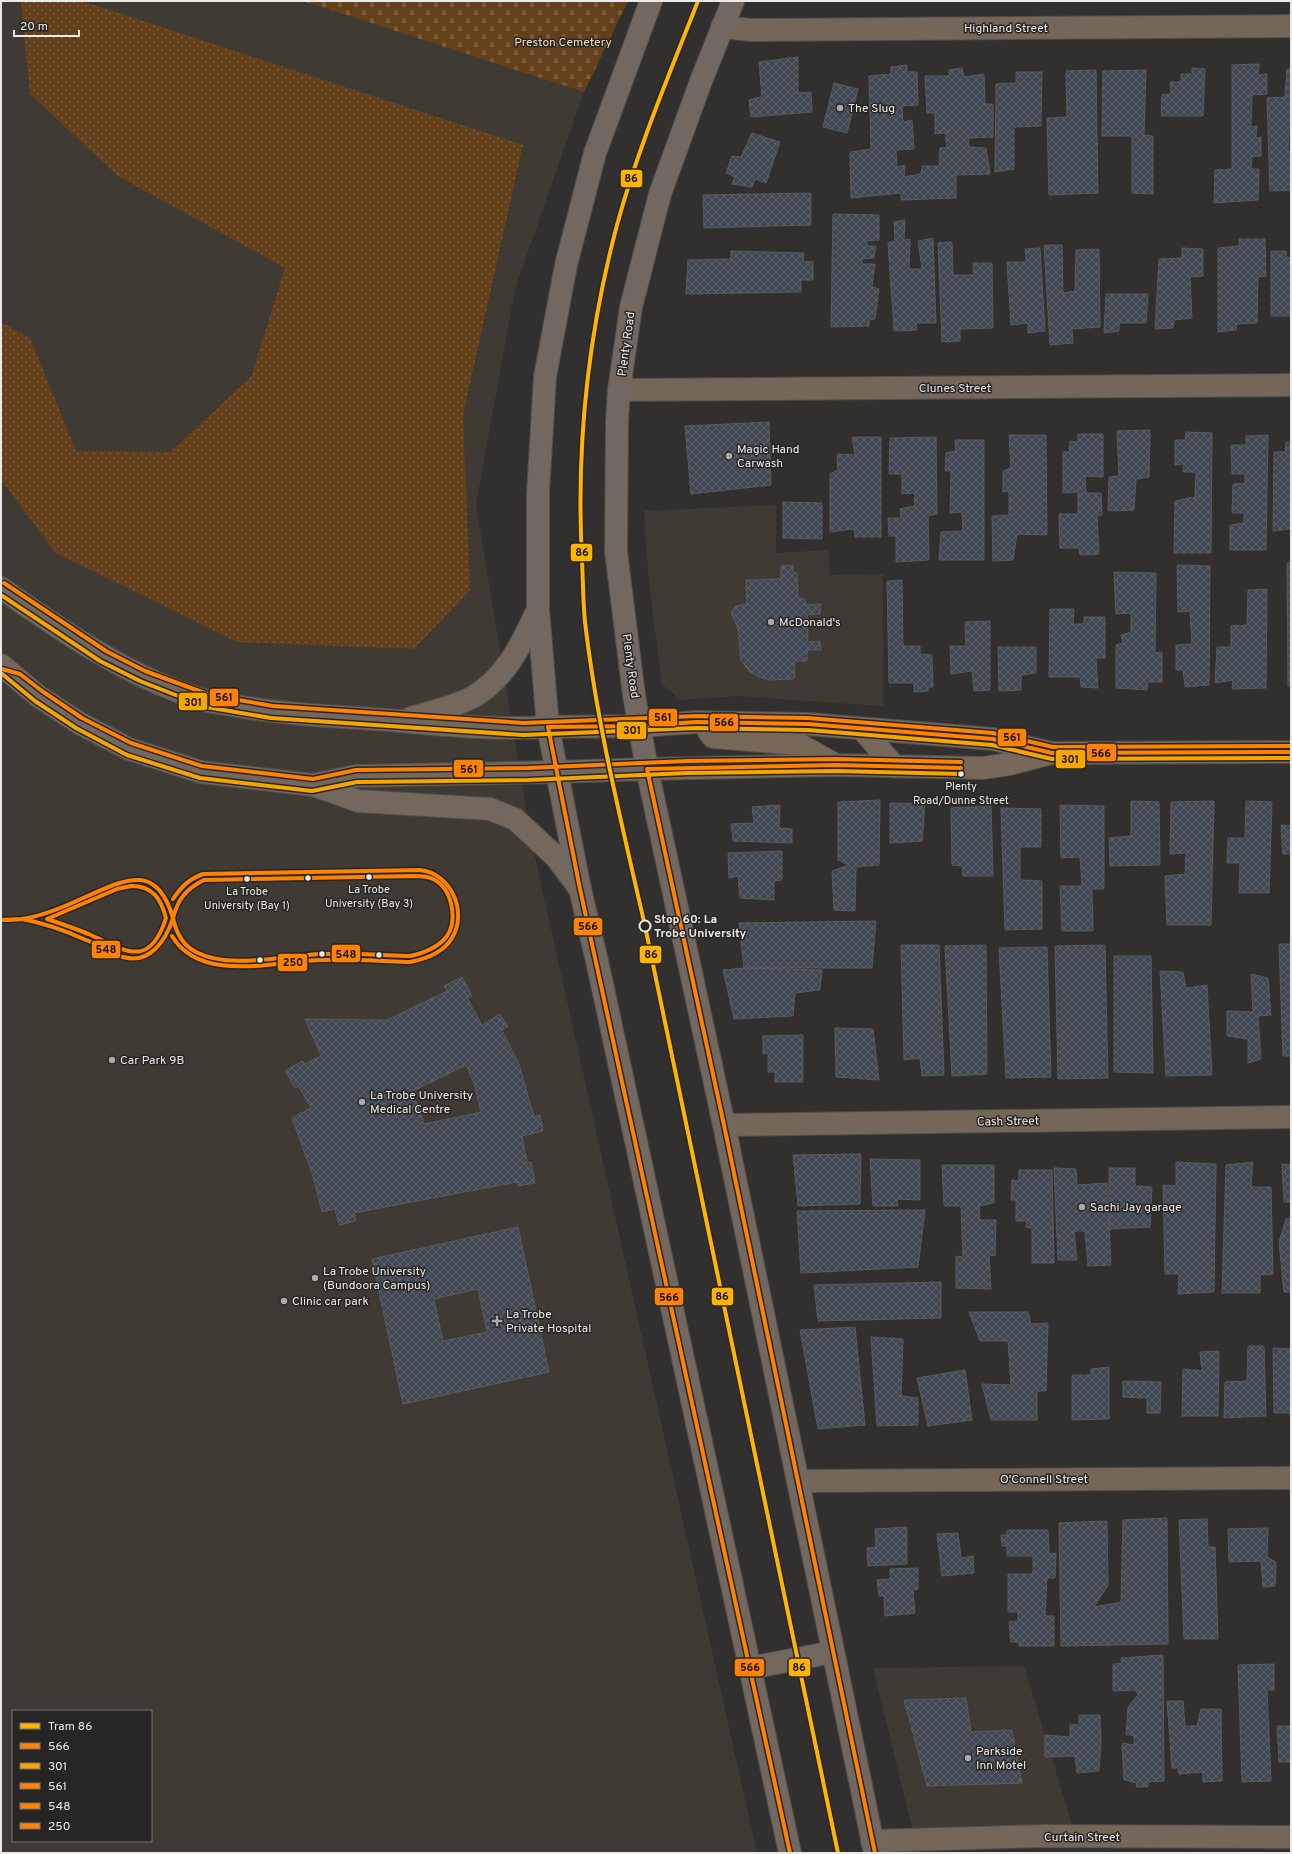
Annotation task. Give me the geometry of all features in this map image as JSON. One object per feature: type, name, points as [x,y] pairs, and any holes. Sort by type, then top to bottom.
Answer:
[{"type":"highway","points":[[650,1],[595,153],[566,266],[545,377],[538,494],[538,610],[548,727],[580,889],[597,961],[790,1853]]},
{"type":"highway","name":"Plenty Road","points":[[733,1],[660,194],[631,307],[619,390],[617,422],[616,551],[639,726],[647,769],[724,1125],[874,1847]]},
{"type":"highway","points":[[548,727],[639,726]]},
{"type":"highway","points":[[557,772],[647,769]]},
{"type":"highway","points":[[750,1668],[833,1652]]},
{"type":"main road","points":[[1,588],[103,656],[143,676],[208,701],[272,712],[522,729],[548,727]]},
{"type":"main road","points":[[402,721],[470,698],[487,687],[501,674],[522,643],[538,610]]},
{"type":"main road","points":[[6,673],[80,723],[129,749],[201,772],[313,785],[358,801],[490,809],[518,821],[556,857],[580,889]]},
{"type":"main road","points":[[639,726],[711,722],[808,724],[993,739],[1052,753],[1291,752]]},
{"type":"main road","points":[[711,722],[709,733],[716,738],[798,744],[836,765]]},
{"type":"main road","points":[[862,729],[895,767]]},
{"type":"main road","points":[[647,769],[836,765],[982,768],[1010,764],[1052,753]]},
{"type":"main road","points":[[313,785],[356,776],[557,772]]},
{"type":"street","name":"Highland Street","points":[[722,27],[759,30],[1291,26]]},
{"type":"street","name":"Clunes Street","points":[[619,390],[1291,385]]},
{"type":"street","name":"Cash Street","points":[[724,1125],[1291,1117]]},
{"type":"street","name":"O'Connell Street","points":[[798,1481],[1291,1478]]},
{"type":"street","name":"Curtain Street","points":[[874,1847],[1044,1836],[1291,1838]]},
{"type":"shaded area","name":"La Trobe University (Bundoora Campus)","points":[[1,1],[302,1],[584,92],[515,289],[476,504],[532,844],[757,1853],[1,1853]]},
{"type":"shaded area","points":[[776,505],[776,553],[829,550],[830,575],[883,574],[883,706],[737,696],[680,700],[662,684],[649,584],[644,511]]},
{"type":"shaded area","name":"Parkside Inn Motel","points":[[1024,1666],[1072,1824],[913,1831],[873,1668]]},
{"type":"green space","points":[[21,1],[82,1],[523,145],[463,415],[470,590],[414,649],[237,642],[56,553],[1,480],[1,322],[30,338],[76,451],[170,452],[251,377],[285,268],[118,176],[30,94]]},
{"type":"green space","name":"Preston Cemetery","points":[[302,1],[628,1],[584,92]]},
{"type":"building","points":[[798,57],[798,93],[811,92],[812,112],[751,117],[749,100],[762,97],[759,62]]},
{"type":"building","points":[[1259,64],[1258,75],[1267,74],[1267,94],[1252,95],[1251,127],[1257,126],[1256,138],[1261,137],[1261,156],[1252,157],[1251,169],[1259,169],[1258,200],[1214,203],[1215,170],[1232,169],[1232,65]]},
{"type":"building","points":[[907,65],[907,72],[917,72],[918,105],[902,106],[903,122],[912,120],[914,149],[896,150],[897,167],[905,165],[904,177],[921,174],[922,166],[939,166],[940,148],[947,148],[945,133],[935,134],[935,113],[927,113],[925,76],[949,76],[949,70],[962,68],[964,77],[984,74],[985,104],[993,104],[993,137],[968,138],[969,147],[986,148],[990,174],[956,175],[956,198],[901,200],[901,193],[851,198],[850,152],[871,149],[869,76],[891,74],[891,67]]},
{"type":"building","points":[[1192,68],[1205,69],[1203,116],[1161,116],[1162,95],[1171,94],[1170,82],[1181,82],[1181,74],[1192,74]]},
{"type":"building","points":[[1287,69],[1291,69],[1291,126],[1289,126],[1288,151],[1291,151],[1291,190],[1270,191],[1267,98],[1285,97]]},
{"type":"building","points":[[1096,70],[1098,193],[1049,195],[1047,118],[1067,117],[1066,71]]},
{"type":"building","points":[[1146,70],[1144,135],[1153,136],[1153,194],[1132,193],[1132,136],[1102,136],[1103,71]]},
{"type":"building","points":[[1016,72],[1042,72],[1041,126],[1014,127],[1014,169],[995,172],[996,84],[1016,83]]},
{"type":"building","name":"The Slug","points":[[834,83],[858,89],[847,133],[823,127]]},
{"type":"building","points":[[752,133],[780,142],[766,183],[755,179],[752,187],[732,184],[735,177],[726,173],[732,156],[741,157]]},
{"type":"building","points":[[811,193],[811,225],[704,228],[703,195]]},
{"type":"building","points":[[833,214],[879,215],[879,240],[866,241],[868,246],[876,246],[874,258],[862,259],[862,264],[875,264],[872,287],[879,289],[875,319],[869,320],[869,326],[831,327]]},
{"type":"building","points":[[905,220],[904,240],[910,239],[909,269],[922,269],[918,241],[933,238],[936,323],[916,323],[917,330],[894,331],[888,243],[895,241],[894,222]]},
{"type":"building","points":[[1239,239],[1265,239],[1266,276],[1258,277],[1257,323],[1237,324],[1236,330],[1218,332],[1218,248],[1239,246]]},
{"type":"building","points":[[952,242],[953,275],[974,275],[973,263],[992,263],[993,328],[960,329],[960,341],[942,342],[938,243]]},
{"type":"building","points":[[1044,245],[1062,245],[1063,293],[1075,291],[1076,250],[1099,249],[1100,327],[1072,329],[1073,343],[1050,345]]},
{"type":"building","points":[[1040,248],[1045,331],[1028,333],[1028,323],[1011,325],[1007,262],[1026,262],[1025,249]]},
{"type":"building","points":[[1182,248],[1203,249],[1203,276],[1190,277],[1192,318],[1174,320],[1173,328],[1155,329],[1159,259],[1182,258]]},
{"type":"building","points":[[731,251],[804,253],[803,261],[813,262],[813,280],[801,280],[801,292],[686,294],[688,260],[731,259]]},
{"type":"building","points":[[1271,251],[1286,251],[1287,258],[1291,257],[1291,316],[1271,316]]},
{"type":"building","points":[[1106,294],[1148,294],[1146,323],[1119,323],[1119,331],[1104,333]]},
{"type":"building","name":"Magic Hand Carwash","points":[[769,422],[771,485],[691,494],[685,426]]},
{"type":"building","points":[[1150,430],[1149,477],[1136,479],[1134,510],[1108,511],[1109,477],[1119,476],[1117,431]]},
{"type":"building","points":[[1186,432],[1212,433],[1211,553],[1174,553],[1175,501],[1195,497],[1196,472],[1183,472],[1184,464],[1175,465],[1175,440],[1185,440]]},
{"type":"building","points":[[1078,434],[1103,434],[1103,477],[1085,476],[1086,493],[1101,493],[1102,515],[1097,515],[1099,554],[1080,555],[1079,548],[1060,548],[1059,514],[1078,514],[1078,492],[1063,493],[1063,452],[1069,452],[1070,441],[1078,442]]},
{"type":"building","points":[[1009,435],[1046,435],[1047,535],[1017,534],[1013,560],[993,561],[992,516],[1009,515],[1009,491],[1003,492],[1003,471],[1011,468]]},
{"type":"building","points":[[1268,435],[1266,550],[1230,550],[1230,525],[1244,523],[1244,513],[1232,513],[1233,484],[1245,483],[1245,474],[1232,474],[1231,445],[1246,445],[1246,436]]},
{"type":"building","points":[[852,437],[881,437],[881,537],[855,537],[854,529],[830,532],[830,474],[838,470],[837,454],[855,455]]},
{"type":"building","points":[[936,437],[937,514],[928,516],[929,560],[896,562],[896,536],[889,536],[888,518],[901,518],[900,509],[914,506],[915,493],[902,494],[902,474],[889,474],[890,438]]},
{"type":"building","points":[[955,440],[984,440],[984,560],[939,560],[941,532],[963,531],[962,512],[950,513],[951,471],[945,471],[946,453],[956,451]]},
{"type":"building","points":[[1286,442],[1291,442],[1290,529],[1273,531],[1274,452],[1285,452]]},
{"type":"building","name":"Magic Hand Carwash","points":[[783,502],[822,503],[822,539],[783,538]]},
{"type":"building","points":[[1287,563],[1291,563],[1291,686],[1288,686]]},
{"type":"building","name":"McDonald's","points":[[793,565],[793,572],[797,573],[798,598],[805,599],[806,605],[821,604],[820,614],[807,615],[808,642],[820,641],[821,650],[807,650],[807,661],[794,661],[795,677],[792,679],[770,680],[759,677],[750,672],[741,661],[738,629],[731,612],[736,606],[747,604],[746,580],[781,579],[781,566]]},
{"type":"building","points":[[1177,565],[1210,566],[1209,685],[1185,687],[1183,670],[1176,670],[1176,645],[1192,644],[1190,611],[1178,612]]},
{"type":"building","points":[[1114,572],[1156,573],[1155,653],[1162,652],[1162,682],[1148,682],[1147,690],[1116,688],[1116,645],[1123,643],[1121,635],[1131,632],[1131,613],[1116,614]]},
{"type":"building","points":[[902,580],[903,646],[920,646],[920,654],[932,655],[933,687],[928,687],[928,691],[914,692],[914,683],[889,683],[887,581]]},
{"type":"building","points":[[1267,589],[1266,688],[1232,689],[1233,680],[1215,683],[1217,647],[1231,647],[1231,626],[1247,625],[1248,590]]},
{"type":"building","points":[[1050,609],[1074,609],[1073,624],[1084,624],[1084,617],[1105,617],[1105,658],[1096,658],[1098,688],[1081,687],[1080,677],[1049,677]]},
{"type":"building","points":[[990,621],[990,690],[974,691],[972,671],[951,674],[950,646],[966,646],[965,622]]},
{"type":"building","points":[[998,647],[1036,647],[1036,673],[1021,675],[1021,690],[999,691]]},
{"type":"building","points":[[880,800],[879,865],[856,867],[855,911],[834,910],[832,871],[849,865],[838,860],[838,802]]},
{"type":"building","points":[[1131,801],[1159,802],[1160,865],[1110,866],[1109,838],[1131,836]]},
{"type":"building","points":[[1214,801],[1211,925],[1167,925],[1165,876],[1185,874],[1186,853],[1170,854],[1171,802]]},
{"type":"building","points":[[1246,801],[1272,802],[1269,893],[1239,893],[1240,863],[1227,863],[1228,838],[1245,838]]},
{"type":"building","points":[[890,803],[925,804],[922,841],[890,843]]},
{"type":"building","points":[[780,805],[779,828],[792,829],[792,843],[733,841],[731,824],[754,823],[752,807]]},
{"type":"building","points":[[1060,805],[1104,806],[1104,889],[1092,889],[1093,931],[1062,931],[1060,886],[1082,886],[1080,857],[1061,858]]},
{"type":"building","points":[[991,806],[993,876],[963,876],[962,866],[952,865],[951,808]]},
{"type":"building","points":[[1001,808],[1041,809],[1041,847],[1020,847],[1020,880],[1042,881],[1042,929],[1005,930]]},
{"type":"building","points":[[1281,825],[1291,826],[1291,854],[1283,854]]},
{"type":"building","points":[[782,851],[782,880],[774,881],[774,900],[740,898],[738,876],[729,878],[728,853]]},
{"type":"building","points":[[876,921],[872,968],[744,968],[739,923]]},
{"type":"building","points":[[1279,944],[1291,944],[1291,1056],[1283,1056]]},
{"type":"building","points":[[901,945],[939,945],[944,1075],[922,1076],[920,1058],[904,1060]]},
{"type":"building","points":[[986,945],[987,1074],[952,1076],[945,946]]},
{"type":"building","points":[[1105,945],[1108,1078],[1058,1079],[1055,946]]},
{"type":"building","points":[[1047,947],[1051,1077],[1006,1078],[999,948]]},
{"type":"building","points":[[1114,956],[1151,956],[1153,1073],[1114,1072]]},
{"type":"building","points":[[744,968],[822,970],[820,990],[795,993],[793,1016],[734,1019],[723,970]]},
{"type":"building","points":[[1160,971],[1183,972],[1186,988],[1207,985],[1212,1075],[1166,1076]]},
{"type":"building","points":[[1251,974],[1268,978],[1271,1015],[1258,1016],[1261,1059],[1248,1063],[1248,1039],[1227,1036],[1227,1011],[1253,1012]]},
{"type":"building","name":"La Trobe University Medical Centre","points":[[462,977],[472,996],[467,998],[482,1025],[500,1014],[508,1026],[502,1030],[519,1064],[534,1117],[540,1115],[543,1131],[522,1136],[527,1163],[531,1162],[535,1183],[518,1186],[517,1182],[354,1213],[356,1221],[339,1225],[335,1209],[322,1212],[313,1176],[292,1118],[311,1108],[298,1086],[295,1088],[285,1071],[302,1061],[305,1064],[321,1056],[305,1019],[387,1020],[447,991],[444,986]],"holes":[[[466,1065],[474,1083],[481,1112],[424,1124],[419,1108],[411,1092]]]},
{"type":"building","points":[[835,1028],[873,1029],[879,1080],[836,1077]]},
{"type":"building","points":[[803,1035],[803,1082],[775,1082],[775,1072],[768,1072],[768,1053],[763,1054],[763,1036]]},
{"type":"building","points":[[861,1154],[860,1204],[798,1206],[793,1155]]},
{"type":"building","points":[[870,1159],[920,1160],[920,1200],[897,1199],[898,1206],[873,1206]]},
{"type":"building","points":[[1176,1162],[1216,1164],[1214,1292],[1178,1294],[1179,1274],[1165,1274],[1163,1185],[1176,1186]]},
{"type":"building","points":[[1253,1162],[1251,1187],[1271,1187],[1273,1274],[1260,1275],[1260,1293],[1222,1293],[1226,1165]]},
{"type":"building","points":[[1282,1164],[1291,1165],[1291,1202],[1284,1202]]},
{"type":"building","points":[[942,1165],[994,1165],[994,1203],[979,1206],[980,1220],[996,1220],[995,1256],[989,1255],[991,1289],[956,1288],[956,1256],[963,1257],[961,1206],[944,1206]]},
{"type":"building","name":"Sachi Jay garage","points":[[1054,1168],[1076,1169],[1077,1185],[1107,1183],[1111,1265],[1088,1266],[1085,1231],[1074,1231],[1077,1260],[1058,1260]]},
{"type":"building","points":[[1109,1168],[1135,1168],[1135,1186],[1152,1187],[1150,1227],[1109,1229]]},
{"type":"building","points":[[1019,1170],[1052,1170],[1054,1263],[1032,1263],[1032,1228],[1026,1227],[1027,1221],[1016,1221],[1016,1200],[1011,1200],[1012,1180],[1019,1181]]},
{"type":"building","points":[[925,1210],[918,1267],[801,1273],[797,1211]]},
{"type":"building","points":[[1286,1219],[1291,1219],[1291,1292],[1284,1292],[1279,1242]]},
{"type":"building","name":"La Trobe Private Hospital","points":[[518,1227],[549,1372],[403,1404],[372,1259]],"holes":[[[478,1289],[487,1332],[443,1341],[434,1299]]]},
{"type":"building","points":[[941,1282],[941,1318],[818,1321],[814,1285]]},
{"type":"building","points":[[969,1312],[1028,1312],[1031,1324],[1048,1323],[1046,1391],[1037,1391],[1037,1420],[991,1420],[982,1384],[1011,1385],[1008,1341],[980,1341]]},
{"type":"building","points":[[855,1327],[865,1425],[818,1429],[800,1330]]},
{"type":"building","points":[[871,1337],[903,1339],[901,1396],[918,1398],[918,1425],[877,1426]]},
{"type":"building","points":[[1248,1346],[1264,1346],[1266,1416],[1224,1418],[1225,1382],[1247,1381]]},
{"type":"building","points":[[1273,1348],[1291,1349],[1291,1413],[1274,1413]]},
{"type":"building","points":[[1219,1351],[1218,1416],[1182,1416],[1183,1369],[1202,1371],[1200,1352]]},
{"type":"building","points":[[1109,1367],[1109,1419],[1072,1420],[1072,1375],[1091,1375],[1091,1369]]},
{"type":"building","points":[[965,1370],[972,1420],[928,1426],[917,1378]]},
{"type":"building","points":[[1123,1381],[1161,1382],[1160,1413],[1147,1413],[1147,1398],[1123,1397]]},
{"type":"building","points":[[1167,1518],[1168,1644],[1061,1646],[1059,1523],[1107,1521],[1108,1585],[1094,1607],[1121,1602],[1123,1520]]},
{"type":"building","points":[[1207,1519],[1208,1547],[1215,1547],[1218,1639],[1184,1639],[1179,1520]]},
{"type":"building","points":[[907,1527],[907,1564],[868,1566],[867,1548],[876,1547],[875,1529]]},
{"type":"building","points":[[1268,1528],[1267,1557],[1276,1562],[1275,1586],[1263,1587],[1261,1561],[1229,1562],[1228,1529]]},
{"type":"building","points":[[1007,1530],[1048,1530],[1049,1554],[1056,1553],[1055,1578],[1047,1578],[1045,1616],[1054,1616],[1054,1646],[1019,1646],[1019,1642],[1011,1642],[1009,1622],[1018,1621],[1018,1612],[1008,1612],[1008,1574],[1033,1574],[1033,1556],[1007,1556],[1007,1546],[1002,1546],[1001,1535],[1007,1535]]},
{"type":"building","points":[[958,1533],[961,1558],[973,1556],[974,1573],[942,1576],[937,1534]]},
{"type":"building","points":[[918,1568],[918,1589],[913,1590],[915,1613],[885,1616],[884,1596],[879,1596],[877,1580],[890,1579],[890,1569]]},
{"type":"building","points":[[1163,1655],[1164,1781],[1148,1782],[1148,1787],[1136,1787],[1137,1783],[1124,1780],[1122,1743],[1134,1745],[1134,1735],[1126,1735],[1128,1707],[1138,1695],[1135,1690],[1113,1691],[1113,1664],[1122,1663],[1121,1658]]},
{"type":"building","points":[[1274,1664],[1274,1690],[1267,1690],[1271,1781],[1242,1782],[1238,1665]]},
{"type":"building","name":"Parkside Inn Motel","points":[[966,1698],[971,1732],[1012,1730],[1022,1783],[927,1786],[904,1700]]},
{"type":"building","points":[[1167,1701],[1183,1701],[1185,1726],[1197,1726],[1201,1709],[1221,1709],[1222,1781],[1203,1782],[1203,1772],[1179,1774],[1178,1768],[1172,1768]]},
{"type":"building","points":[[1079,1715],[1100,1715],[1101,1741],[1099,1771],[1077,1773],[1075,1756],[1045,1757],[1045,1735],[1070,1737],[1070,1724],[1079,1725]]},
{"type":"building","points":[[1277,1726],[1291,1726],[1291,1762],[1279,1762]]},
{"type":"tram line","name":"86","points":[[698,1],[654,112],[634,168],[617,225],[598,307],[586,391],[581,475],[584,614],[603,737],[645,926],[838,1853]]},
{"type":"transit line","name":"561","points":[[4,583],[106,651],[145,671],[210,695],[273,706],[523,723],[697,716],[808,718],[993,733],[1053,747],[1291,746]]},
{"type":"transit line","name":"301","points":[[1,595],[100,661],[140,681],[206,707],[271,718],[523,735],[697,728],[808,730],[992,745],[1052,759],[1291,758]]},
{"type":"transit line","name":"561","points":[[2,669],[20,674],[82,718],[131,743],[202,766],[313,779],[356,770],[528,768],[687,761],[836,759],[961,762]]},
{"type":"transit line","name":"301","points":[[1,673],[35,701],[76,728],[127,755],[200,778],[312,791],[357,782],[528,780],[687,773],[836,771],[961,774]]},
{"type":"transit line","name":"566","points":[[790,1853],[580,889],[548,727],[639,726],[697,722],[808,724],[993,739],[1052,753],[1291,752]]},
{"type":"transit line","name":"566","points":[[875,1853],[724,1125],[647,769],[836,765],[961,768]]},
{"type":"transit line","name":"250","points":[[172,936],[185,951],[201,960],[220,965],[262,966],[322,960],[410,962],[428,957],[444,948],[452,938],[458,917],[454,895],[448,886],[440,878],[431,873],[420,870],[203,874],[186,884],[173,899]]},
{"type":"transit line","name":"548","points":[[414,876],[424,876],[440,883],[449,897],[452,921],[447,936],[439,944],[425,952],[410,956],[333,954],[241,961],[225,960],[196,952],[187,946],[180,938],[173,918],[177,905],[184,895],[192,887],[204,880],[414,876]]},
{"type":"transit line","name":"548","points":[[22,919],[53,911],[112,886],[137,880],[148,882],[157,888],[166,900],[173,918]]},
{"type":"transit line","name":"250","points":[[131,886],[145,888],[155,895],[162,905],[166,918],[160,934],[153,944],[145,950],[136,952],[116,947],[91,935],[47,919],[117,889],[131,886]]},
{"type":"transit line","name":"548","points":[[22,919],[63,930],[118,955],[133,959],[149,954],[156,949],[166,934],[173,918]]},
{"type":"transit line","name":"548","points":[[22,919],[14,920],[1,920],[22,919]]},
{"type":"place","name":"The Slug","points":[[840,108]]},
{"type":"place","name":"Magic Hand Carwash","points":[[729,456]]},
{"type":"place","name":"McDonald's","points":[[771,622]]},
{"type":"place","name":"Plenty Road/Dunne Street","points":[[961,774]]},
{"type":"place","name":"La Trobe University (Bay 3)","points":[[369,877]]},
{"type":"place","name":"La Trobe University (Bay 1)","points":[[247,879]]},
{"type":"place","name":"Stop 60: La Trobe University","points":[[645,926]]},
{"type":"place","name":"Car Park 9B","points":[[112,1060]]},
{"type":"place","name":"La Trobe University Medical Centre","points":[[362,1102]]},
{"type":"place","name":"Sachi Jay garage","points":[[1082,1207]]},
{"type":"place","name":"La Trobe University (Bundoora Campus)","points":[[315,1278]]},
{"type":"place","name":"Clinic car park","points":[[284,1301]]},
{"type":"place","name":"La Trobe Private Hospital","points":[[497,1321]]},
{"type":"place","name":"Parkside Inn Motel","points":[[968,1758]]}]
